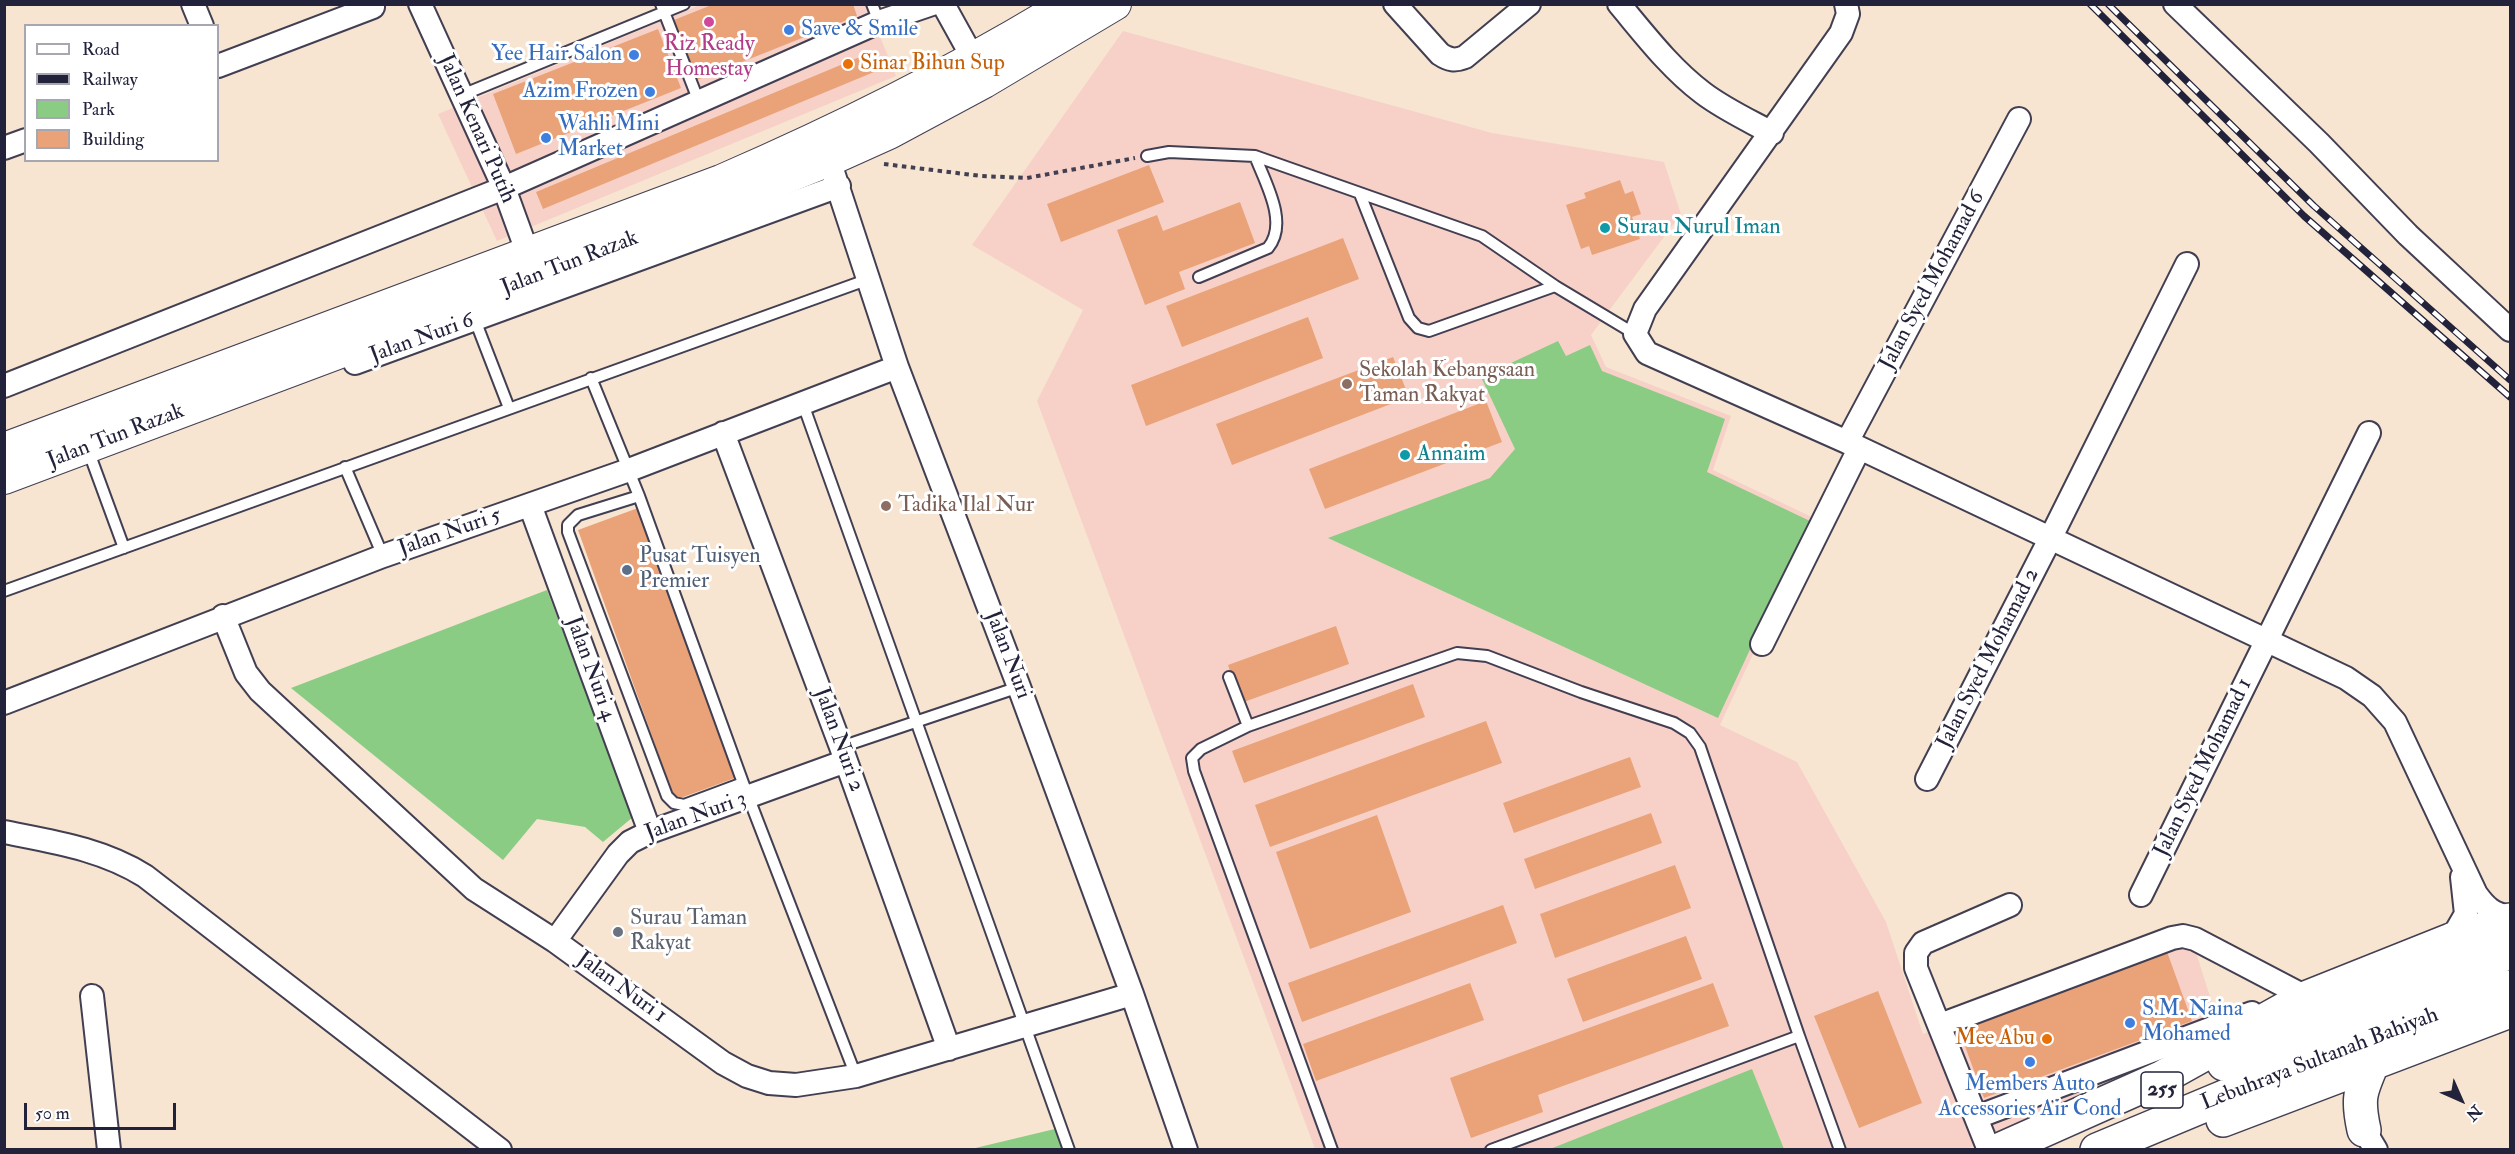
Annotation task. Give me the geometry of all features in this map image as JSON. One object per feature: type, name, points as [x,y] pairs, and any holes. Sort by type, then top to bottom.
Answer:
[{"type":"main road","name":"Jalan Tun Razak","points":[[4,449],[721,181],[819,138],[974,60],[1067,4]]},
{"type":"main road","name":"Jalan Tun Razak","points":[[4,478],[529,281],[834,173],[889,133],[984,82],[1115,4]]},
{"type":"main road","points":[[2145,1149],[2307,1034],[2451,940],[2511,919]]},
{"type":"main road","name":"Lebuhraya Sultanah Bahiyah","points":[[2022,1149],[2511,952]]},
{"type":"main road","name":"Lebuhraya Sultanah Bahiyah","points":[[2097,1149],[2307,1034],[2511,987]]},
{"type":"main road","points":[[1999,1149],[2163,1077],[2307,1034],[2373,1062],[2511,1011]]},
{"type":"main road","points":[[2307,1034],[2335,1095],[2370,1140]]},
{"type":"main road","points":[[2370,1140],[2359,1107],[2361,1090],[2373,1062]]},
{"type":"street","points":[[193,4],[201,24]]},
{"type":"street","name":"Jalan Kenari Putih","points":[[420,4],[504,188],[528,254]]},
{"type":"street","points":[[4,386],[504,188],[699,102],[876,13],[932,4]]},
{"type":"street","points":[[943,4],[974,60]]},
{"type":"street","points":[[1395,4],[1440,54],[1448,59],[1456,60],[1465,57],[1529,4]]},
{"type":"street","points":[[1619,4],[1670,63],[1701,92],[1718,104],[1772,133]]},
{"type":"street","points":[[1846,4],[1848,14],[1841,33],[1646,309],[1635,334],[1647,353],[1853,446],[2346,678],[2372,696],[2395,722],[2459,858],[2484,905],[2494,914],[2511,919]]},
{"type":"street","points":[[2175,4],[2302,127],[2408,235],[2511,330]]},
{"type":"street","points":[[219,64],[372,7]]},
{"type":"street","name":"Jalan Syed Mohamad 6","points":[[1762,644],[1853,446],[2019,119]]},
{"type":"street","points":[[4,148],[24,141]]},
{"type":"street","name":"Jalan Nuri","points":[[834,173],[897,368],[1019,687],[1132,994],[1186,1149]]},
{"type":"street","name":"Jalan Nuri 6","points":[[4,492],[91,458],[475,320],[834,173]]},
{"type":"street","name":"Jalan Syed Mohamad 2","points":[[1927,779],[2187,264]]},
{"type":"street","name":"Jalan Nuri 5","points":[[4,703],[223,616],[383,556],[629,470],[897,368]]},
{"type":"street","name":"Jalan Nuri 2","points":[[723,433],[843,754],[949,1048]]},
{"type":"street","name":"Jalan Syed Mohamad 1","points":[[2141,895],[2369,433]]},
{"type":"street","name":"Jalan Nuri 4","points":[[530,505],[650,832]]},
{"type":"street","name":"Jalan Nuri 1","points":[[223,616],[246,673],[260,691],[474,889],[555,941],[723,1063],[747,1076],[769,1083],[796,1085],[856,1076],[1132,994]]},
{"type":"street","name":"Jalan Nuri 3","points":[[555,941],[618,854],[630,842],[746,790],[843,754]]},
{"type":"street","points":[[4,832],[76,846],[125,863],[500,1149]]},
{"type":"street","points":[[2451,940],[2466,914],[2459,858]]},
{"type":"street","points":[[1989,1149],[1916,968],[1916,953],[1923,943],[2010,905]]},
{"type":"street","points":[[1940,1026],[2172,938],[2183,936],[2195,939],[2307,1034]]},
{"type":"street","points":[[92,996],[110,1149]]},
{"type":"street","points":[[1977,1117],[2307,1034]]},
{"type":"lane","points":[[462,95],[663,8],[684,4]]},
{"type":"lane","points":[[663,8],[699,102]]},
{"type":"lane","points":[[1147,156],[1169,152],[1256,156],[1482,236],[1555,286],[1635,334]]},
{"type":"lane","points":[[1199,277],[1268,248],[1275,239],[1277,218],[1256,156]]},
{"type":"lane","points":[[1360,194],[1409,318],[1418,328],[1429,331],[1555,286]]},
{"type":"lane","points":[[4,591],[869,279]]},
{"type":"lane","points":[[475,320],[509,408]]},
{"type":"lane","points":[[591,378],[639,496],[746,790],[856,1076]]},
{"type":"lane","points":[[803,404],[1069,1149]]},
{"type":"lane","points":[[91,458],[124,548]]},
{"type":"lane","points":[[345,467],[383,556]]},
{"type":"lane","points":[[639,496],[578,515],[568,525],[568,532],[667,796],[674,803],[684,805],[746,790]]},
{"type":"lane","points":[[1332,1149],[1194,771],[1192,758],[1201,749],[1248,726],[1457,654],[1469,653],[1487,656],[1581,692],[1674,723],[1690,733],[1700,747],[1798,1036],[1840,1149]]},
{"type":"lane","points":[[1229,677],[1248,726]]},
{"type":"lane","points":[[843,754],[916,722],[1019,687]]},
{"type":"lane","points":[[1491,1149],[1798,1036]]},
{"type":"path","points":[[876,165],[886,163],[981,176],[1027,178],[1147,156]]},
{"type":"shaded area","points":[[700,5],[867,5],[896,76],[497,241],[438,114]]},
{"type":"shaded area","points":[[1123,31],[1492,133],[1664,162],[1681,214],[1591,335],[1606,367],[1731,416],[1713,470],[1816,519],[1720,725],[1797,762],[1886,922],[1923,1034],[2190,933],[2222,1035],[1967,1149],[1315,1149],[1037,401],[1083,310],[972,245]]},
{"type":"green space","points":[[1558,341],[1566,356],[1590,345],[1602,371],[1725,419],[1707,472],[1810,521],[1718,718],[1328,538],[1490,478],[1515,449],[1481,377]]},
{"type":"green space","points":[[547,590],[633,817],[603,842],[585,827],[537,819],[503,860],[291,688]]},
{"type":"green space","points":[[1752,1069],[1784,1149],[1550,1149]]},
{"type":"green space","points":[[1059,1128],[1066,1150],[967,1150]]},
{"type":"building","points":[[714,4],[853,4],[857,16],[692,82],[669,22]]},
{"type":"building","points":[[658,29],[681,88],[516,154],[493,94]]},
{"type":"building","points":[[867,54],[874,72],[543,209],[536,192]]},
{"type":"building","points":[[1149,165],[1164,202],[1061,242],[1047,204]]},
{"type":"building","name":"Surau Nurul Iman","points":[[1620,180],[1625,194],[1633,191],[1641,214],[1632,217],[1640,239],[1592,255],[1589,246],[1581,249],[1566,205],[1586,198],[1584,193]]},
{"type":"building","points":[[1240,202],[1255,243],[1179,272],[1185,289],[1145,305],[1117,230],[1157,215],[1163,231]]},
{"type":"building","points":[[1343,238],[1359,279],[1182,347],[1166,306]]},
{"type":"building","points":[[1308,317],[1323,358],[1146,426],[1131,385]]},
{"type":"building","points":[[1393,357],[1409,397],[1232,465],[1216,424]]},
{"type":"building","name":"Annaim","points":[[1486,401],[1502,442],[1325,509],[1309,469]]},
{"type":"building","points":[[638,508],[735,778],[675,800],[578,530]]},
{"type":"building","points":[[1336,626],[1349,664],[1241,703],[1228,665]]},
{"type":"building","points":[[1413,684],[1425,717],[1244,783],[1232,751]]},
{"type":"building","points":[[1486,721],[1502,763],[1270,847],[1255,805]]},
{"type":"building","points":[[1630,757],[1641,787],[1514,833],[1503,803]]},
{"type":"building","points":[[1651,813],[1662,843],[1535,889],[1524,859]]},
{"type":"building","points":[[1377,815],[1411,912],[1310,949],[1276,852]]},
{"type":"building","points":[[1675,865],[1691,908],[1555,958],[1540,914]]},
{"type":"building","points":[[1503,905],[1517,943],[1302,1022],[1288,983]]},
{"type":"building","points":[[1686,936],[1702,979],[1583,1022],[1567,979]]},
{"type":"building","points":[[2166,949],[2192,1021],[1984,1098],[1958,1027]]},
{"type":"building","points":[[1470,983],[1484,1020],[1316,1081],[1303,1044]]},
{"type":"building","points":[[1713,983],[1729,1026],[1538,1095],[1543,1112],[1471,1138],[1450,1078]]},
{"type":"building","points":[[1878,991],[1922,1103],[1859,1128],[1814,1016]]},
{"type":"railway","points":[[2090,4],[2304,216],[2510,397]]},
{"type":"railway","points":[[2108,4],[2314,206],[2510,380]]},
{"type":"place","name":"Riz Ready Homestay","points":[[709,22]]},
{"type":"place","name":"Save & Smile","points":[[789,30]]},
{"type":"place","name":"Yee Hair Salon","points":[[634,55]]},
{"type":"place","name":"Sinar Bihun Sup","points":[[848,64]]},
{"type":"place","name":"Azim Frozen","points":[[650,92]]},
{"type":"place","name":"Wahli Mini Market","points":[[546,138]]},
{"type":"place","name":"Surau Nurul Iman","points":[[1605,228]]},
{"type":"place","name":"Sekolah Kebangsaan Taman Rakyat","points":[[1347,384]]},
{"type":"place","name":"Annaim","points":[[1405,455]]},
{"type":"place","name":"Tadika Ilal Nur","points":[[886,506]]},
{"type":"place","name":"Pusat Tuisyen Premier","points":[[627,570]]},
{"type":"place","name":"Surau Taman Rakyat","points":[[618,932]]},
{"type":"place","name":"S.M. Naina Mohamed","points":[[2130,1023]]},
{"type":"place","name":"Mee Abu","points":[[2047,1039]]},
{"type":"place","name":"Members Auto Accessories Air Cond","points":[[2030,1062]]}]
